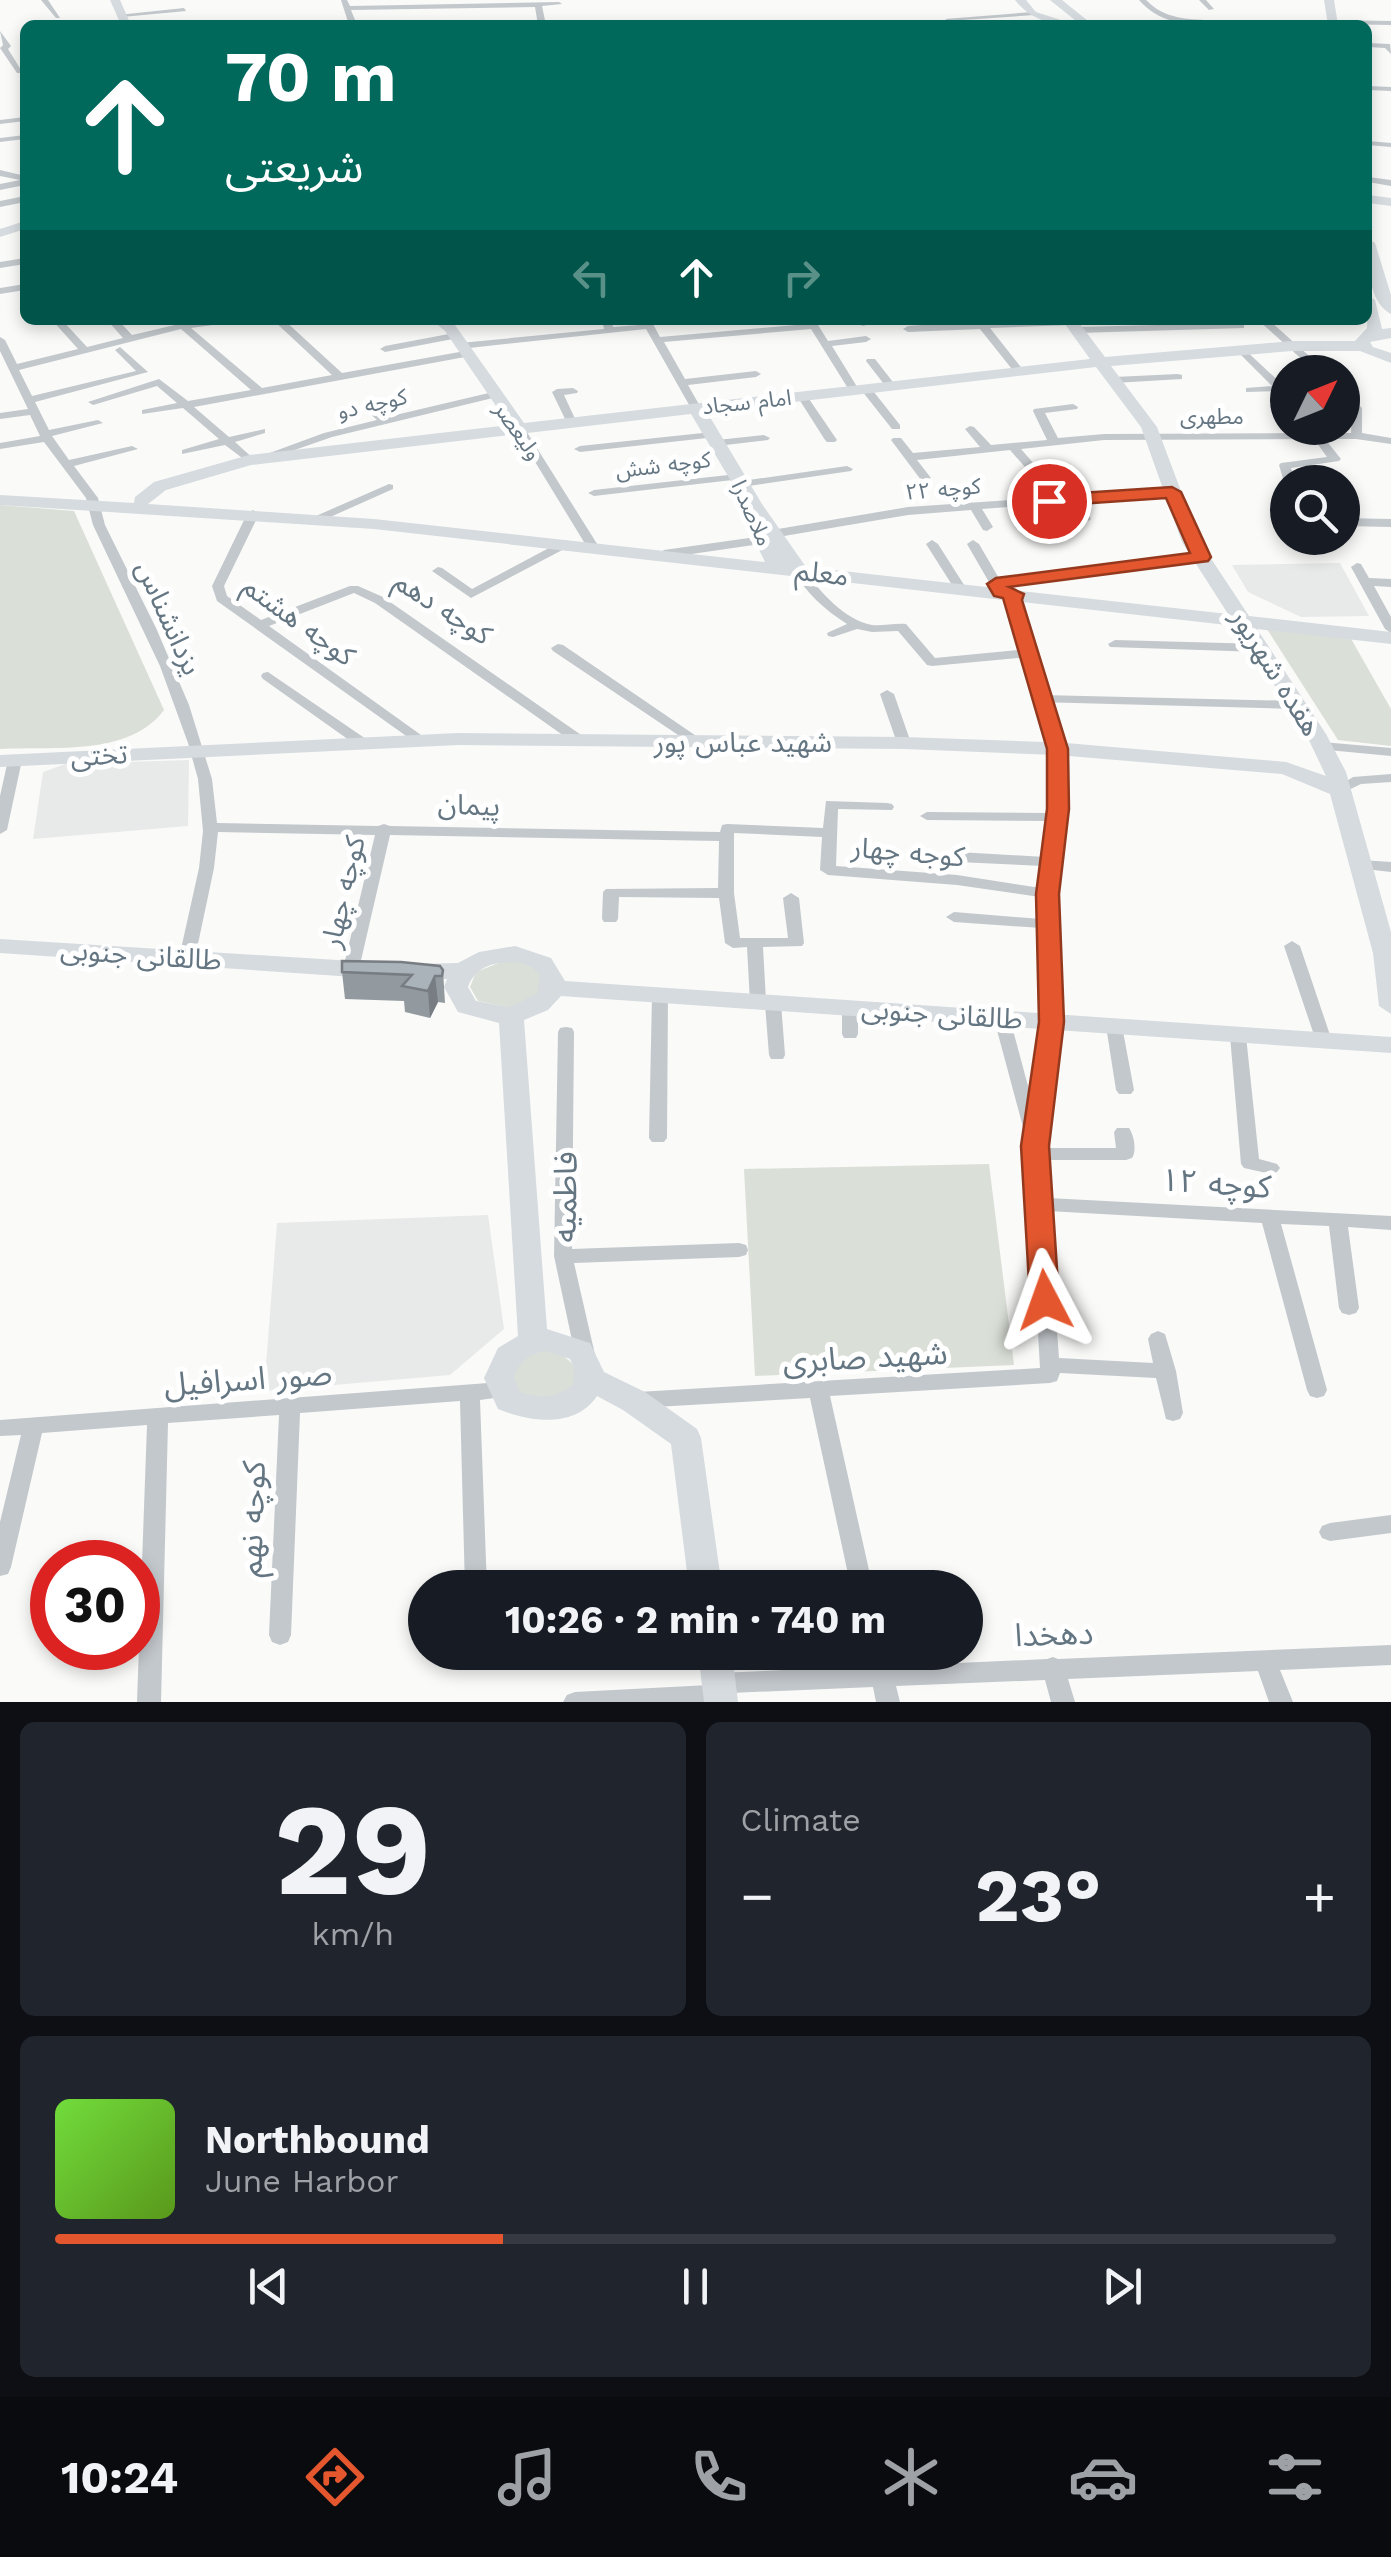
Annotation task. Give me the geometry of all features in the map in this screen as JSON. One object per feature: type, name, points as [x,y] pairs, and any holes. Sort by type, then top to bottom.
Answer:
[{"type":"street","points":[[44,0],[58,17]]},
{"type":"street","points":[[104,0],[119,20]]},
{"type":"street","points":[[1020,0],[1032,14]]},
{"type":"street","points":[[1054,0],[1081,20]]},
{"type":"street","points":[[1142,0],[1149,10],[1179,20]]},
{"type":"street","points":[[1202,0],[1210,10]]},
{"type":"street","points":[[346,4],[558,4]]},
{"type":"street","points":[[133,20],[185,11]]},
{"type":"street","points":[[397,13],[397,20]]},
{"type":"street","points":[[949,19],[1032,14],[1053,20]]},
{"type":"street","points":[[0,33],[5,50],[20,72]]},
{"type":"street","points":[[1372,253],[1391,310]]},
{"type":"street","points":[[1372,321],[1375,328],[1367,340],[1391,358]]},
{"type":"street","points":[[62,325],[85,350]]},
{"type":"street","points":[[117,325],[130,339]]},
{"type":"street","points":[[13,368],[173,325]]},
{"type":"street","points":[[181,325],[260,391]]},
{"type":"street","points":[[283,325],[340,377]]},
{"type":"street","points":[[385,349],[453,336],[608,325],[649,326],[696,408]]},
{"type":"street","points":[[733,325],[736,331]]},
{"type":"street","points":[[657,340],[792,325]]},
{"type":"street","points":[[812,325],[925,478]]},
{"type":"street","points":[[908,329],[968,325]]},
{"type":"street","points":[[982,325],[1019,371]]},
{"type":"street","name":"هفده شهریور","points":[[1073,325],[1153,436],[1172,492],[1202,557],[1322,746],[1340,790],[1385,954],[1391,1006]]},
{"type":"street","points":[[1269,325],[1302,355]]},
{"type":"street","points":[[928,328],[939,341]]},
{"type":"street","name":"امام سجاد","points":[[141,501],[160,486],[256,459],[1102,362],[1367,340],[1391,333]]},
{"type":"street","points":[[146,412],[340,377],[453,336]]},
{"type":"street","name":"ولیعصر","points":[[453,336],[520,429],[593,547]]},
{"type":"street","points":[[825,344],[866,339]]},
{"type":"street","name":"یزدانشناس","points":[[2,347],[46,436],[92,502],[199,750],[207,782],[210,827],[187,958]]},
{"type":"street","points":[[0,416],[143,372],[120,350]]},
{"type":"street","points":[[1242,350],[1281,389],[1250,390]]},
{"type":"street","points":[[871,362],[892,386]]},
{"type":"street","points":[[680,383],[756,374]]},
{"type":"street","points":[[1114,380],[1178,377]]},
{"type":"street","points":[[93,402],[160,382],[226,441],[256,459]]},
{"type":"street","points":[[572,423],[557,392],[574,390]]},
{"type":"street","name":"کوچه دو","points":[[256,459],[328,434],[492,395]]},
{"type":"street","points":[[802,396],[830,440]]},
{"type":"street","points":[[368,406],[385,421]]},
{"type":"street","points":[[1054,442],[1038,411],[1073,407]]},
{"type":"street","name":"ملاصدرا","points":[[696,408],[753,503],[770,537],[777,568]]},
{"type":"street","points":[[0,446],[98,423]]},
{"type":"street","points":[[970,429],[988,449]]},
{"type":"street","points":[[186,452],[261,430]]},
{"type":"street","name":"مطهری","points":[[911,457],[1054,442],[1270,433]]},
{"type":"street","name":"مطهری","points":[[1360,437],[1391,441]]},
{"type":"street","points":[[580,449],[764,438]]},
{"type":"street","points":[[1285,465],[1334,460],[1323,445]]},
{"type":"street","points":[[1014,446],[1035,472]]},
{"type":"street","points":[[66,464],[132,449]]},
{"type":"street","name":"کوچه شش","points":[[594,494],[848,469]]},
{"type":"street","points":[[314,519],[388,487]]},
{"type":"street","name":"معلم","points":[[0,491],[664,554],[1004,590],[1391,638]]},
{"type":"street","name":"کوچه ۲۲","points":[[770,537],[908,511],[1172,492]]},
{"type":"street","points":[[1072,499],[1085,520]]},
{"type":"street","name":"معلم","points":[[0,500],[141,501],[253,514]]},
{"type":"street","points":[[1025,502],[1039,524]]},
{"type":"street","points":[[974,506],[987,527]]},
{"type":"street","points":[[1360,513],[1361,522],[1391,522]]},
{"type":"street","name":"کوچه هشتم","points":[[253,514],[218,586],[221,598],[420,740]]},
{"type":"street","points":[[664,554],[770,537],[831,604],[858,624],[872,629],[900,627],[932,662],[1028,653]]},
{"type":"street","points":[[438,571],[471,594],[564,544]]},
{"type":"street","points":[[932,544],[960,588]]},
{"type":"street","points":[[973,544],[1012,600],[1057,749],[1057,818],[1048,894],[1051,1022],[1035,1150],[1049,1365],[1166,1370]]},
{"type":"street","points":[[1004,590],[1202,557]]},
{"type":"street","points":[[1356,567],[1391,629]]},
{"type":"street","points":[[1364,582],[1391,582]]},
{"type":"street","name":"کوچه دهم","points":[[260,625],[354,589],[379,600],[579,740]]},
{"type":"street","points":[[833,632],[858,624]]},
{"type":"street","points":[[1115,644],[1261,648]]},
{"type":"street","points":[[558,648],[698,742]]},
{"type":"street","points":[[268,676],[360,742]]},
{"type":"street","points":[[887,694],[904,743]]},
{"type":"street","points":[[1042,699],[1298,705]]},
{"type":"street","name":"شهید عباس پور","points":[[199,750],[420,740],[904,743],[1057,749],[1286,768],[1340,790]]},
{"type":"street","points":[[1286,768],[1322,746],[1391,752]]},
{"type":"street","name":"تختی","points":[[7,760],[199,750]]},
{"type":"street","points":[[0,830],[7,760]]},
{"type":"street","points":[[1340,790],[1358,780],[1391,778]]},
{"type":"street","name":"کوجه چهار","points":[[887,807],[830,804],[828,870],[957,880],[1048,894]]},
{"type":"street","points":[[927,816],[1057,818]]},
{"type":"street","name":"پیمان","points":[[210,827],[830,833]]},
{"type":"street","name":"کوچه چهار","points":[[351,969],[384,828]]},
{"type":"street","points":[[727,832],[726,892],[733,943],[796,943],[791,898]]},
{"type":"street","points":[[958,857],[1052,862]]},
{"type":"street","points":[[1361,865],[1391,866]]},
{"type":"street","points":[[610,919],[610,892],[726,892]]},
{"type":"street","points":[[954,917],[1049,924]]},
{"type":"street","points":[[755,942],[777,1055]]},
{"type":"street","name":"طالقانی جنوبی","points":[[0,946],[460,979]]},
{"type":"street","points":[[1292,946],[1324,1040]]},
{"type":"street","points":[[515,954],[529,956],[550,969],[554,988],[539,1006],[511,1015],[495,1015],[467,1006],[460,979],[485,957],[515,954]]},
{"type":"street","name":"طالقانی جنوبی","points":[[0,960],[392,982],[460,979]]},
{"type":"street","name":"طالقانی جنوبی","points":[[554,988],[1391,1045]]},
{"type":"street","points":[[658,1138],[660,996]]},
{"type":"street","points":[[850,1008],[850,1034]]},
{"type":"street","name":"فاطمیه","points":[[511,1015],[533,1342]]},
{"type":"street","points":[[1002,1018],[1035,1150]]},
{"type":"street","points":[[1114,1026],[1125,1090]]},
{"type":"street","name":"فاطمیه","points":[[566,1032],[563,1256],[588,1369]]},
{"type":"street","points":[[1238,1036],[1250,1164],[1271,1168]]},
{"type":"street","points":[[1035,1150],[1126,1154],[1122,1132]]},
{"type":"street","name":"کوچه ۱۲","points":[[1038,1204],[1391,1223]]},
{"type":"street","points":[[1270,1217],[1317,1390]]},
{"type":"street","points":[[1338,1222],[1349,1308]]},
{"type":"street","points":[[563,1256],[739,1250]]},
{"type":"street","points":[[1158,1339],[1173,1413]]},
{"type":"street","points":[[588,1369],[577,1400],[550,1411],[520,1408],[501,1390],[501,1366],[519,1347],[558,1341],[580,1351],[588,1369],[686,1438],[704,1570]]},
{"type":"street","name":"شهید صابری","points":[[634,1400],[1050,1375],[1049,1365]]},
{"type":"street","name":"صور اسرافیل","points":[[0,1428],[501,1390]]},
{"type":"street","points":[[818,1390],[858,1570]]},
{"type":"street","points":[[470,1392],[475,1570]]},
{"type":"street","name":"کوچه نهم","points":[[280,1634],[290,1406]]},
{"type":"street","points":[[149,1702],[158,1416]]},
{"type":"street","points":[[0,1567],[34,1425]]},
{"type":"street","points":[[1330,1532],[1391,1524]]},
{"type":"street","name":"دهخدا","points":[[983,1665],[1391,1655]]},
{"type":"street","points":[[1265,1659],[1281,1702]]},
{"type":"street","points":[[1054,1666],[1063,1702]]},
{"type":"street","name":"دهخدا","points":[[719,1683],[824,1670]]},
{"type":"street","points":[[881,1670],[888,1702]]},
{"type":"street","points":[[576,1702],[719,1683]]},
{"type":"shaded area","points":[[0,505],[74,511],[164,710],[149,725],[131,736],[89,746],[0,749]]},
{"type":"shaded area","points":[[1340,563],[1369,616],[1301,617],[1248,592],[1232,565]]},
{"type":"shaded area","points":[[1267,629],[1350,637],[1391,709],[1391,746],[1338,740]]},
{"type":"shaded area","points":[[189,760],[188,826],[33,839],[43,772],[65,764]]},
{"type":"shaded area","points":[[506,960],[529,963],[544,976],[542,992],[512,1008],[478,1001],[470,987],[476,972]]},
{"type":"shaded area","points":[[989,1164],[1014,1365],[755,1376],[744,1169]]},
{"type":"shaded area","points":[[488,1215],[504,1329],[450,1375],[264,1391],[277,1223]]},
{"type":"shaded area","points":[[547,1350],[561,1355],[574,1367],[572,1388],[556,1399],[524,1397],[512,1384],[513,1367],[527,1354]]},
{"type":"building","points":[[342,961],[401,962],[440,966],[443,970],[442,976],[435,976],[428,991],[402,986],[412,975],[342,972]]},
{"type":"route","points":[[1045,1300],[1035,1146],[1051,1022],[1048,894],[1058,809],[1057,749],[1012,600],[1014,594],[1000,592],[996,584],[1202,557],[1172,492],[1049,501]]}]
